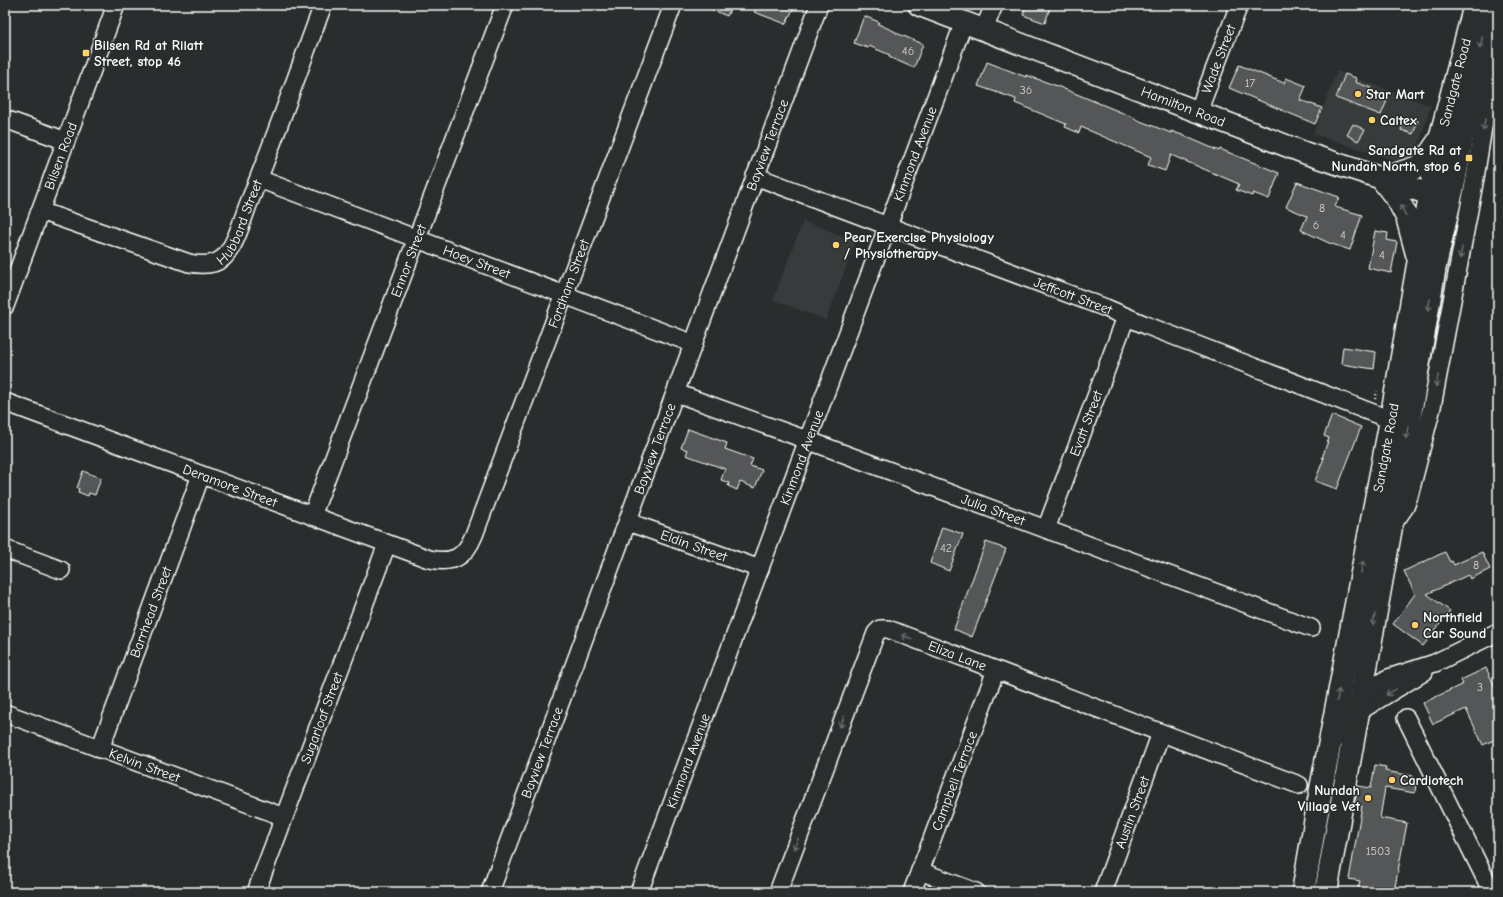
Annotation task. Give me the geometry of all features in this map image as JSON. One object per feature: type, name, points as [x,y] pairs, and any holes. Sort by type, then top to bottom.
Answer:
[{"type":"highway","name":"Sandgate Road","points":[[1326,892],[1391,526],[1435,266],[1440,198],[1440,139],[1475,5]]},
{"type":"highway","name":"Sandgate Road","points":[[1304,890],[1345,656],[1391,420],[1419,260],[1440,198],[1472,81],[1489,5]]},
{"type":"highway","points":[[1419,260],[1407,217],[1398,200],[1382,179],[1418,167],[1425,161],[1440,139]]},
{"type":"main road","name":"Hamilton Road","points":[[919,5],[1308,154],[1440,198]]},
{"type":"street","name":"Bilsen Road","points":[[5,306],[116,5]]},
{"type":"street","name":"Hubbard Street","points":[[40,211],[178,260],[198,264],[207,264],[216,262],[223,258],[229,251],[259,179],[323,5]]},
{"type":"street","name":"Ennor Street","points":[[312,516],[505,5]]},
{"type":"street","name":"Fordham Street","points":[[457,558],[466,550],[474,535],[673,5]]},
{"type":"street","name":"Bayview Terrace","points":[[490,892],[676,394],[819,5]]},
{"type":"street","points":[[984,29],[994,5]]},
{"type":"street","name":"Wade Street","points":[[1198,112],[1239,5]]},
{"type":"street","name":"Kinmond Avenue","points":[[639,892],[964,22]]},
{"type":"street","name":"Sandgate Road","points":[[1391,526],[1405,507],[1409,496],[1432,407],[1475,178],[1493,92],[1498,32]]},
{"type":"street","points":[[5,119],[66,141]]},
{"type":"street","name":"Jeffcott Street","points":[[755,176],[1126,317],[1391,420]]},
{"type":"street","name":"Hoey Street","points":[[259,179],[694,344]]},
{"type":"street","name":"Evatt Street","points":[[1046,529],[1126,317]]},
{"type":"street","name":"Julia Street","points":[[676,394],[807,440],[1311,628]]},
{"type":"street","name":"Deramore Street","points":[[5,402],[387,544],[437,561],[457,558]]},
{"type":"street","name":"Barrhead Street","points":[[100,748],[201,475]]},
{"type":"street","name":"Eldin Street","points":[[628,522],[760,569]]},
{"type":"street","name":"Sugarloaf Street","points":[[256,892],[387,544]]},
{"type":"street","points":[[5,549],[61,570]]},
{"type":"street","name":"Eliza Lane","points":[[778,892],[877,631],[883,629],[888,629],[1299,785]]},
{"type":"street","points":[[1304,890],[1319,861],[1345,718],[1349,710],[1360,703],[1388,678],[1435,663],[1498,632]]},
{"type":"street","name":"Campbell Terrace","points":[[912,892],[996,670]]},
{"type":"street","name":"Kelvin Street","points":[[5,714],[284,817]]},
{"type":"street","points":[[1406,718],[1492,892]]},
{"type":"street","name":"Austin Street","points":[[1103,892],[1161,733]]},
{"type":"street","points":[[920,871],[976,892]]},
{"type":"path","points":[[1375,402],[1377,391]]},
{"type":"shaded area","name":"Caltex","points":[[1337,71],[1431,106],[1418,146],[1413,155],[1403,160],[1394,160],[1313,134]]},
{"type":"shaded area","points":[[803,221],[856,241],[826,320],[773,300]]},
{"type":"building","points":[[701,5],[732,5],[727,16]]},
{"type":"building","points":[[758,5],[795,5],[786,24],[754,12]]},
{"type":"building","points":[[1026,5],[1051,5],[1045,23],[1023,15]]},
{"type":"building","points":[[864,16],[879,22],[878,24],[896,33],[923,44],[914,68],[869,46],[868,48],[854,43]]},
{"type":"building","points":[[987,62],[1026,77],[1026,75],[1057,86],[1135,119],[1171,133],[1171,131],[1182,135],[1219,151],[1220,149],[1279,173],[1269,199],[1253,193],[1252,196],[1236,190],[1239,184],[1171,155],[1165,171],[1148,165],[1151,157],[1081,127],[1079,133],[1065,127],[1066,124],[1015,103],[1016,99],[978,86]]},
{"type":"building","points":[[1239,65],[1284,83],[1286,78],[1306,86],[1300,100],[1322,108],[1315,124],[1229,88]]},
{"type":"building","name":"Star Mart","points":[[1345,74],[1356,78],[1355,82],[1371,88],[1369,90],[1388,98],[1381,115],[1336,98]]},
{"type":"building","points":[[1405,117],[1418,121],[1413,134],[1401,130]]},
{"type":"building","points":[[1353,124],[1365,130],[1358,141],[1347,135]]},
{"type":"building","points":[[1297,182],[1339,197],[1335,207],[1362,215],[1350,250],[1329,243],[1301,230],[1307,216],[1286,207]]},
{"type":"building","points":[[1375,231],[1388,233],[1387,240],[1397,242],[1391,273],[1368,268]]},
{"type":"building","points":[[1343,347],[1376,352],[1374,369],[1341,364]]},
{"type":"building","points":[[1332,415],[1361,427],[1337,489],[1315,481],[1324,458],[1322,458],[1329,438],[1324,436]]},
{"type":"building","points":[[688,429],[727,443],[725,449],[753,459],[750,466],[762,470],[755,488],[740,482],[737,490],[728,486],[729,483],[721,480],[725,469],[686,455],[688,450],[681,448]]},
{"type":"building","points":[[83,471],[101,478],[95,495],[89,493],[88,496],[78,492],[79,489],[77,488]]},
{"type":"building","points":[[942,527],[963,534],[949,571],[930,563]]},
{"type":"building","points":[[986,542],[1006,549],[972,637],[954,629]]},
{"type":"building","points":[[1445,552],[1450,562],[1452,561],[1454,565],[1482,552],[1490,569],[1470,579],[1468,575],[1427,594],[1450,611],[1423,646],[1393,624],[1415,594],[1404,571]]},
{"type":"building","points":[[1486,668],[1498,693],[1498,738],[1483,745],[1466,709],[1433,724],[1423,703],[1463,684],[1461,680]]},
{"type":"building","points":[[1375,765],[1386,767],[1385,771],[1413,776],[1412,783],[1416,784],[1415,793],[1385,788],[1380,818],[1407,823],[1394,892],[1382,892],[1358,888],[1360,881],[1349,879],[1362,806],[1354,805],[1358,786],[1371,788]]},
{"type":"place","name":"Bilsen Rd at Rilatt Street, stop 46","points":[[86,53]]},
{"type":"place","name":"Star Mart","points":[[1358,94]]},
{"type":"place","name":"Caltex","points":[[1372,120]]},
{"type":"place","name":"Sandgate Rd at Nundah North, stop 6","points":[[1469,158]]},
{"type":"place","name":"Pear Exercise Physiology / Physiotherapy","points":[[836,245]]},
{"type":"place","name":"Northfield Car Sound","points":[[1415,625]]},
{"type":"place","name":"Cardiotech","points":[[1392,780]]},
{"type":"place","name":"Nundah Village Vet","points":[[1368,798]]}]
